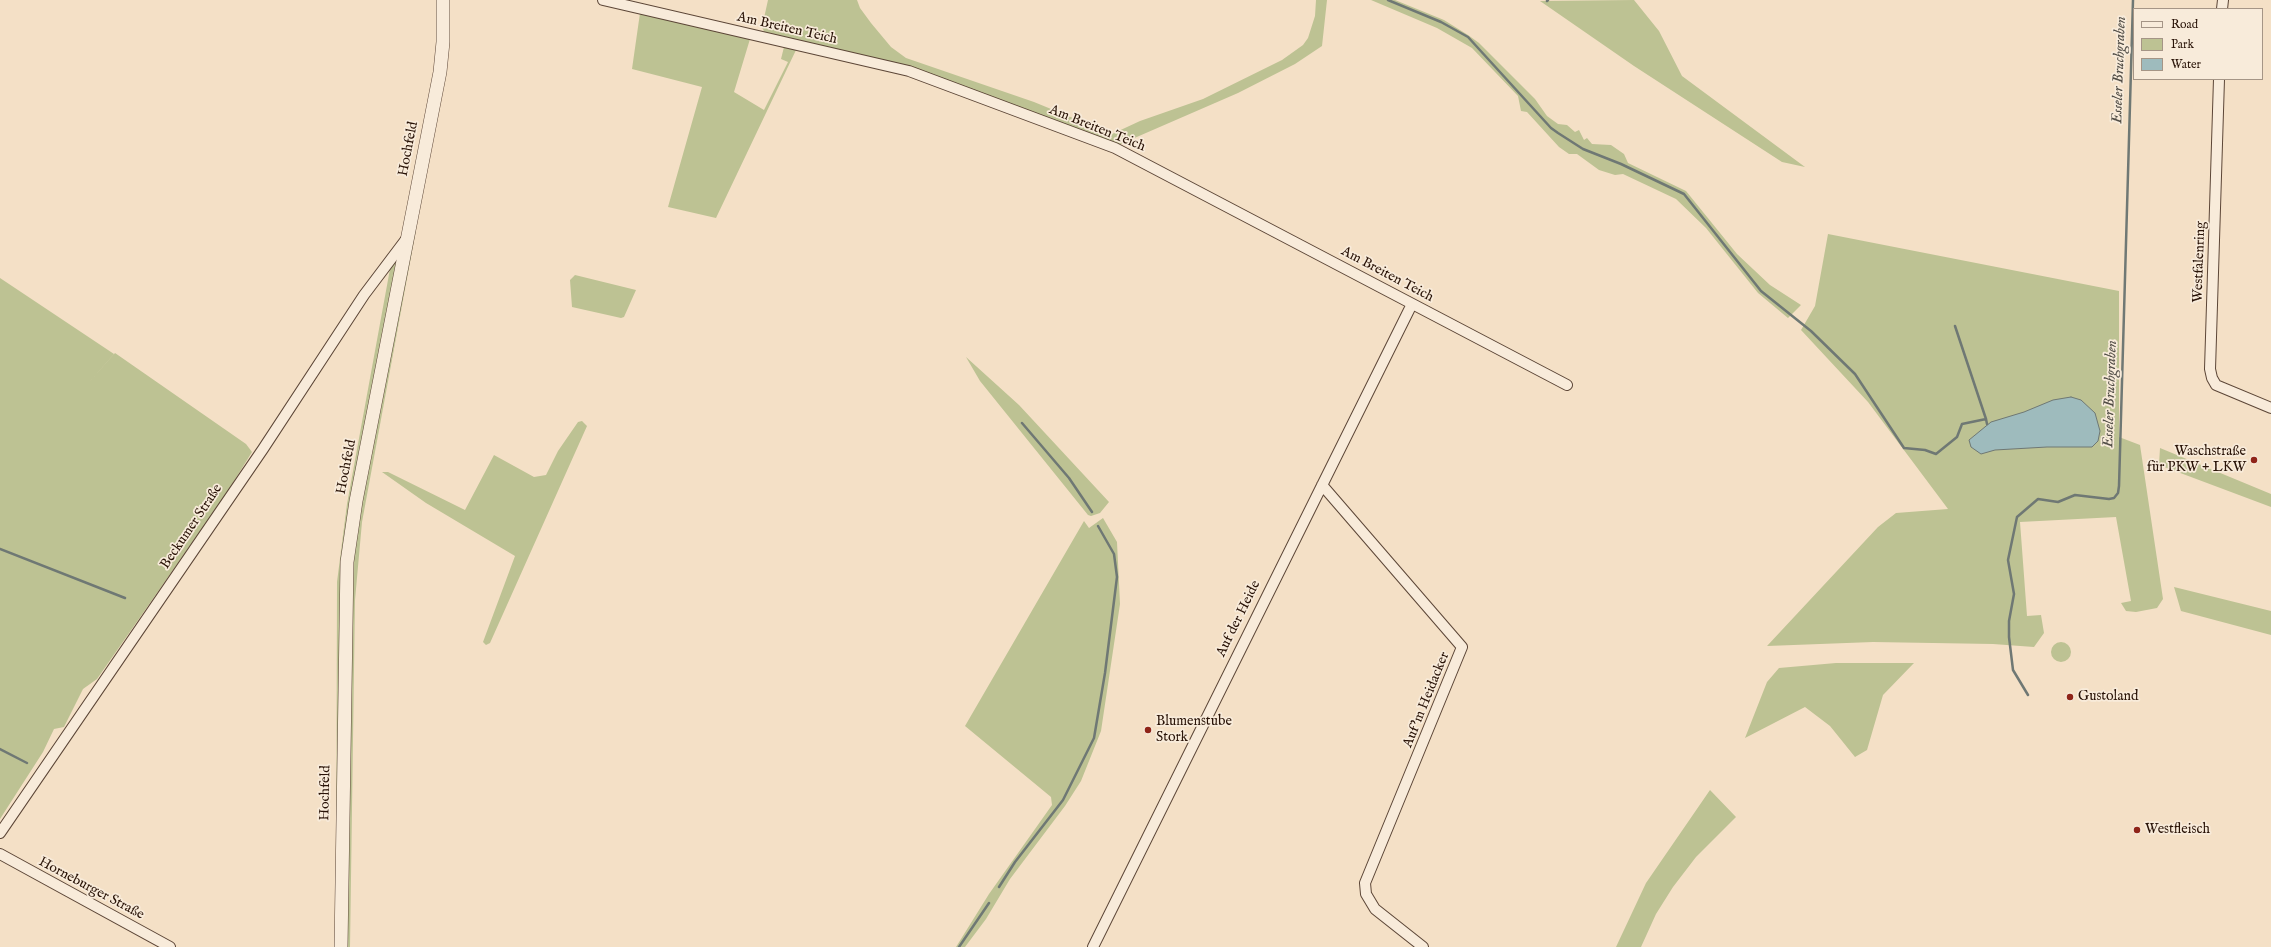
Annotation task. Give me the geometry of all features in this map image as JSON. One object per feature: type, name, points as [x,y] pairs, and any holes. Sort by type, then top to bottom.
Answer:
[{"type":"street","name":"Hochfeld","points":[[341,947],[346,568],[356,501],[440,72],[443,42],[443,0]]},
{"type":"street","name":"Am Breiten Teich","points":[[603,0],[909,71],[1107,145],[1567,385]]},
{"type":"street","name":"Westfalenring","points":[[2220,80],[2210,369],[2212,378],[2216,385],[2271,408]]},
{"type":"street","name":"Beckumer Straße","points":[[0,833],[263,449],[364,295],[408,237]]},
{"type":"street","name":"Auf der Heide","points":[[1093,947],[1412,304]]},
{"type":"street","name":"Auf'm Heidacker","points":[[1322,485],[1462,647],[1365,883],[1366,894],[1371,904],[1423,947]]},
{"type":"street","name":"Horneburger Straße","points":[[0,854],[170,947]]},
{"type":"green space","points":[[768,0],[857,0],[860,8],[891,47],[906,58],[1034,102],[1112,134],[1140,121],[1203,99],[1282,60],[1303,45],[1308,38],[1315,16],[1316,0],[1327,0],[1322,46],[1295,64],[1238,93],[1116,146],[910,70],[766,36],[762,27]]},
{"type":"green space","points":[[1371,0],[1395,0],[1444,20],[1468,35],[1479,43],[1535,99],[1547,116],[1558,124],[1567,125],[1575,132],[1579,130],[1584,140],[1587,138],[1592,144],[1611,145],[1624,154],[1628,163],[1686,191],[1737,254],[1770,285],[1801,305],[1788,318],[1758,293],[1706,228],[1676,199],[1623,174],[1615,175],[1599,170],[1577,154],[1569,154],[1559,147],[1527,112],[1521,111],[1518,96],[1472,48],[1437,28]]},
{"type":"green space","points":[[1634,0],[1659,31],[1682,76],[1805,167],[1782,162],[1634,66],[1540,1]]},
{"type":"green space","points":[[640,13],[750,39],[734,92],[764,110],[788,62],[781,59],[784,47],[796,50],[716,218],[668,207],[702,87],[632,69]]},
{"type":"green space","points":[[416,230],[362,522],[355,600],[350,947],[336,947],[337,582],[347,504],[392,258]]},
{"type":"green space","points":[[1828,234],[2119,291],[2119,437],[2140,445],[2163,599],[2157,608],[2136,612],[2126,611],[2121,603],[2131,601],[2116,517],[2020,522],[2027,616],[2041,615],[2044,633],[2034,647],[1993,644],[1873,642],[1767,646],[1878,527],[1896,513],[1948,509],[1868,402],[1801,330],[1815,306]]},
{"type":"green space","points":[[575,275],[636,290],[624,317],[621,318],[572,307],[570,280]]},
{"type":"green space","points":[[0,278],[114,354],[84,388],[115,353],[246,444],[252,452],[226,494],[97,679],[83,689],[64,727],[54,729],[43,752],[0,819]]},
{"type":"green space","points":[[966,357],[1019,405],[1109,502],[1100,513],[1091,516],[1088,515],[980,381]]},
{"type":"green space","points":[[582,421],[587,426],[490,643],[486,645],[483,642],[515,556],[426,503],[382,472],[388,472],[465,510],[494,455],[534,477],[546,475],[558,451],[578,422]]},
{"type":"green space","points":[[2160,448],[2271,494],[2271,507],[2159,465]]},
{"type":"green space","points":[[1103,518],[1117,542],[1120,604],[1101,731],[1081,781],[1065,806],[1010,879],[986,919],[965,947],[956,947],[989,894],[1052,805],[1051,797],[965,726],[1084,521],[1089,528]]},
{"type":"green space","points":[[2174,587],[2271,611],[2271,635],[2181,611]]},
{"type":"green space","points":[[2061,642],[2068,645],[2071,652],[2068,659],[2061,662],[2054,659],[2051,652],[2054,645]]},
{"type":"green space","points":[[1836,663],[1914,663],[1883,695],[1867,750],[1855,757],[1830,726],[1805,707],[1745,738],[1767,682],[1779,668]]},
{"type":"green space","points":[[1710,790],[1736,817],[1696,857],[1673,887],[1656,914],[1641,947],[1616,947],[1646,883]]},
{"type":"water","points":[[2071,397],[2081,400],[2095,413],[2100,431],[2098,441],[2092,447],[2047,447],[1995,450],[1981,454],[1971,447],[1969,440],[1991,422],[2024,412],[2053,400]]},
{"type":"waterway","points":[[1388,0],[1441,22],[1468,37],[1551,128],[1558,133],[1583,149],[1621,164],[1684,194],[1761,291],[1811,331],[1855,374],[1904,448],[1925,450],[1936,454],[1957,437],[1962,424],[1986,419],[1987,424]]},
{"type":"waterway","name":"Esseler Bruchgraben","points":[[2028,695],[2013,670],[2009,637],[2009,621],[2014,594],[2008,560],[2017,517],[2038,499],[2058,502],[2075,495],[2109,499],[2114,498],[2118,493],[2133,0]]},
{"type":"waterway","points":[[1955,326],[1986,419]]},
{"type":"waterway","points":[[1022,423],[1069,478],[1092,512]]},
{"type":"waterway","points":[[999,887],[1015,862],[1063,800],[1094,738],[1105,673],[1117,577],[1114,554],[1098,526]]},
{"type":"waterway","points":[[0,549],[125,598]]},
{"type":"waterway","points":[[0,749],[27,763]]},
{"type":"waterway","points":[[959,947],[989,903]]},
{"type":"place","name":"Waschstraße für PKW + LKW","points":[[2254,460]]},
{"type":"place","name":"Gustoland","points":[[2070,697]]},
{"type":"place","name":"Blumenstube Stork","points":[[1148,730]]},
{"type":"place","name":"Westfleisch","points":[[2137,830]]}]
